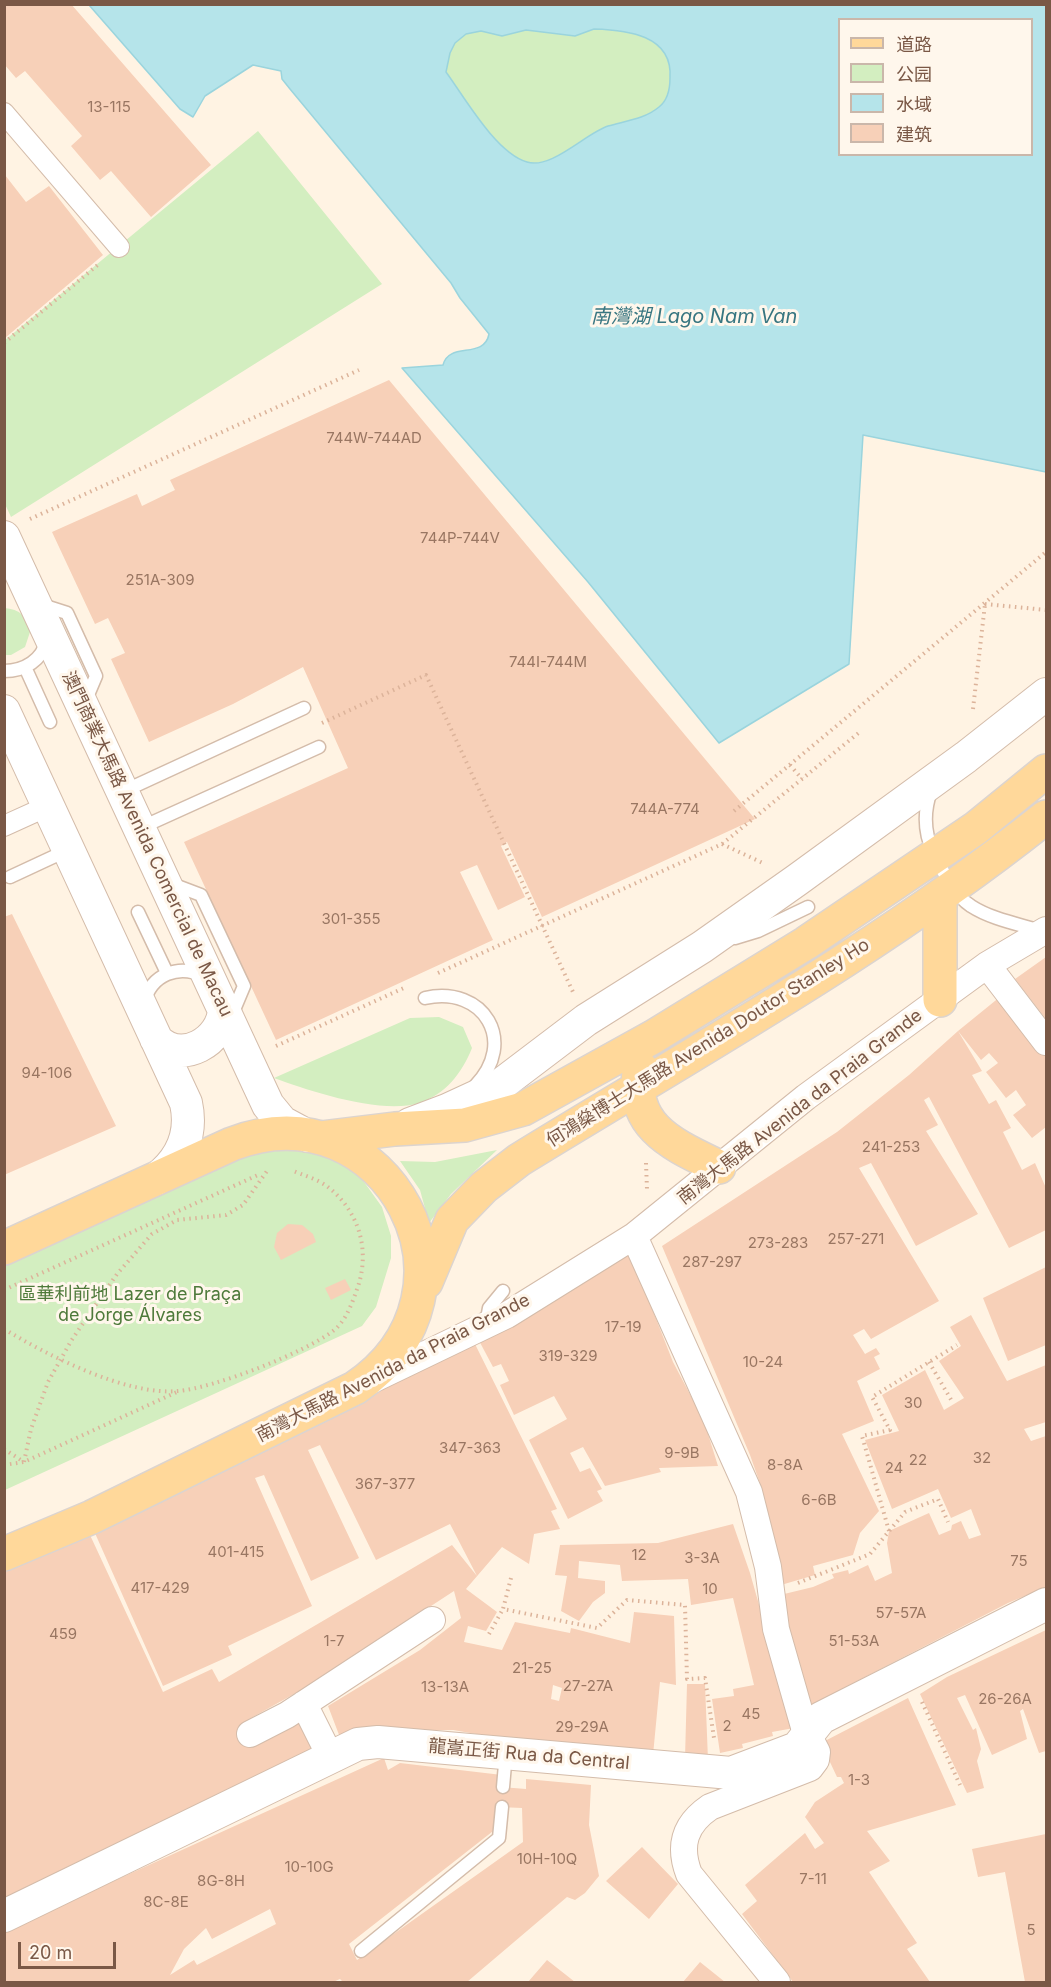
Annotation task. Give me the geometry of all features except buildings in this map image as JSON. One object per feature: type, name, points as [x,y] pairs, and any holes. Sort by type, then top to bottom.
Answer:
[{"type":"main road","name":"何鴻燊博士大馬路 Avenida Doutor Stanley Ho","points":[[314,1138],[395,1129],[465,1125],[523,1109],[653,1037],[806,944],[933,858],[1047,771]]},
{"type":"main road","name":"何鴻燊博士大馬路 Avenida Doutor Stanley Ho","points":[[417,1308],[452,1220],[484,1187],[519,1160],[773,1007],[946,892],[1047,817]]},
{"type":"main road","points":[[940,1000],[946,892]]},
{"type":"main road","points":[[653,1037],[641,1063],[636,1089],[649,1122],[669,1142],[719,1167]]},
{"type":"main road","points":[[4,1248],[243,1140],[275,1134],[314,1138],[341,1146],[369,1163],[386,1178],[406,1207],[420,1250],[421,1285],[417,1308],[409,1329],[390,1358],[374,1374],[345,1393]]},
{"type":"main road","name":"南灣大馬路 Avenida da Praia Grande","points":[[4,1554],[92,1516],[345,1393]]},
{"type":"main road","points":[[4,1544],[42,1538]]},
{"type":"street","points":[[4,113],[118,247]]},
{"type":"street","name":"澳門商業大馬路 Avenida Comercial de Macau","points":[[11,537],[41,616],[274,1114],[291,1128],[314,1138]]},
{"type":"street","points":[[4,591],[18,592],[41,616]]},
{"type":"street","points":[[395,1129],[447,1110],[499,1086],[586,1020],[702,947],[802,894],[936,779],[1047,694]]},
{"type":"street","points":[[4,711],[11,738],[48,806],[186,1103],[188,1124],[179,1156],[156,1179]]},
{"type":"street","points":[[4,826],[48,806]]},
{"type":"street","name":"南灣大馬路 Avenida da Praia Grande","points":[[345,1393],[486,1325],[634,1236],[806,1097],[987,965],[1046,930]]},
{"type":"street","points":[[987,965],[1047,1042]]},
{"type":"street","points":[[150,1025],[170,1048],[183,1050],[206,1044],[221,1025],[221,1004]]},
{"type":"street","points":[[634,1236],[749,1492],[771,1592],[776,1629],[808,1733],[818,1756],[810,1768],[710,1807],[697,1816],[687,1829],[682,1844],[683,1859],[689,1874],[777,1983]]},
{"type":"street","name":"龍嵩正街 Rua da Central","points":[[4,1916],[358,1744],[378,1742],[731,1773],[797,1748],[821,1718],[1047,1604]]},
{"type":"street","points":[[250,1734],[304,1704],[432,1620]]},
{"type":"street","points":[[304,1704],[331,1758]]},
{"type":"lane","points":[[4,671],[25,667],[39,656],[45,646],[41,616]]},
{"type":"lane","points":[[25,667],[50,722]]},
{"type":"lane","points":[[123,792],[304,708]]},
{"type":"lane","points":[[140,829],[320,747]]},
{"type":"lane","points":[[936,779],[927,803],[926,837],[946,892],[999,919],[1046,930]]},
{"type":"lane","points":[[10,877],[69,850]]},
{"type":"lane","points":[[150,1025],[147,992],[155,981],[167,974],[180,970],[194,971],[221,1004],[244,986],[201,895],[165,882]]},
{"type":"lane","points":[[138,912],[167,974]]},
{"type":"lane","points":[[425,998],[441,994],[457,996],[472,1002],[484,1013],[492,1027],[496,1042],[494,1058],[487,1074],[447,1110]]},
{"type":"lane","points":[[486,1325],[489,1308],[503,1291]]},
{"type":"lane","points":[[503,1787],[506,1753]]},
{"type":"lane","points":[[361,1951],[500,1838],[502,1807]]},
{"type":"path","points":[[4,343],[118,247]]},
{"type":"path","points":[[11,537],[359,370]]},
{"type":"path","points":[[734,811],[1047,552]]},
{"type":"path","points":[[985,604],[1047,610]]},
{"type":"path","points":[[975,692],[985,604]]},
{"type":"path","points":[[321,723],[426,675],[586,1020]]},
{"type":"path","points":[[437,973],[722,844],[861,731]]},
{"type":"path","points":[[790,765],[802,779]]},
{"type":"path","points":[[722,844],[802,894]]},
{"type":"path","points":[[247,1059],[416,982]]},
{"type":"path","points":[[4,1465],[24,1462],[177,1392],[219,1382],[303,1348],[335,1330],[350,1310],[360,1281],[364,1248],[352,1212],[327,1186],[289,1169]]},
{"type":"path","points":[[4,1290],[268,1170],[254,1186],[243,1205],[226,1215],[177,1220],[152,1234],[117,1274],[48,1382],[31,1429],[24,1462]]},
{"type":"path","points":[[4,1329],[61,1360],[127,1385],[177,1392]]},
{"type":"path","points":[[889,1531],[862,1436],[890,1430],[872,1397],[957,1345]]},
{"type":"path","points":[[929,1362],[953,1403]]},
{"type":"path","points":[[4,1449],[24,1462]]},
{"type":"path","points":[[771,1592],[870,1554],[904,1512],[938,1499],[948,1522]]},
{"type":"path","points":[[489,1634],[503,1609],[512,1578]]},
{"type":"path","points":[[503,1609],[597,1628],[627,1600],[685,1605],[687,1678],[705,1678],[719,1772]]},
{"type":"path","points":[[909,1674],[960,1785]]},
{"type":"green space","points":[[594,29],[633,34],[656,44],[664,52],[669,64],[670,82],[667,97],[663,104],[654,111],[600,130],[547,161],[527,162],[515,157],[504,148],[482,123],[446,72],[450,53],[455,43],[466,34],[481,31],[502,36],[526,30],[575,36]]},
{"type":"green space","points":[[258,131],[382,284],[11,517],[4,502],[4,341]]},
{"type":"green space","points":[[4,608],[19,612],[27,622],[30,632],[25,647],[11,655],[5,655]]},
{"type":"green space","points":[[439,1017],[463,1027],[472,1048],[452,1082],[437,1095],[419,1103],[404,1106],[366,1104],[326,1095],[274,1078],[410,1018]]},
{"type":"green space","name":"區華利前地 Lazer de Praça de Jorge Álvares","points":[[236,1136],[328,1153],[362,1179],[382,1207],[391,1236],[391,1258],[376,1307],[362,1326],[5,1490],[5,1233]]},
{"type":"green space","points":[[497,1150],[451,1194],[429,1223],[420,1190],[400,1161],[435,1162]]},
{"type":"water","name":"南灣湖 Lago Nam Van","points":[[89,5],[1046,5],[1046,472],[863,435],[849,664],[719,743],[588,582],[402,368],[443,365],[446,358],[452,354],[481,346],[486,342],[489,334],[451,283],[282,79],[281,71],[253,65],[205,96],[193,117],[180,109]],"holes":[[[594,29],[620,31],[646,38],[664,52],[669,64],[670,82],[665,101],[641,117],[599,130],[547,161],[527,162],[515,157],[504,148],[482,123],[446,72],[450,53],[455,43],[466,34],[481,31],[502,36],[526,30],[575,36]]]}]
